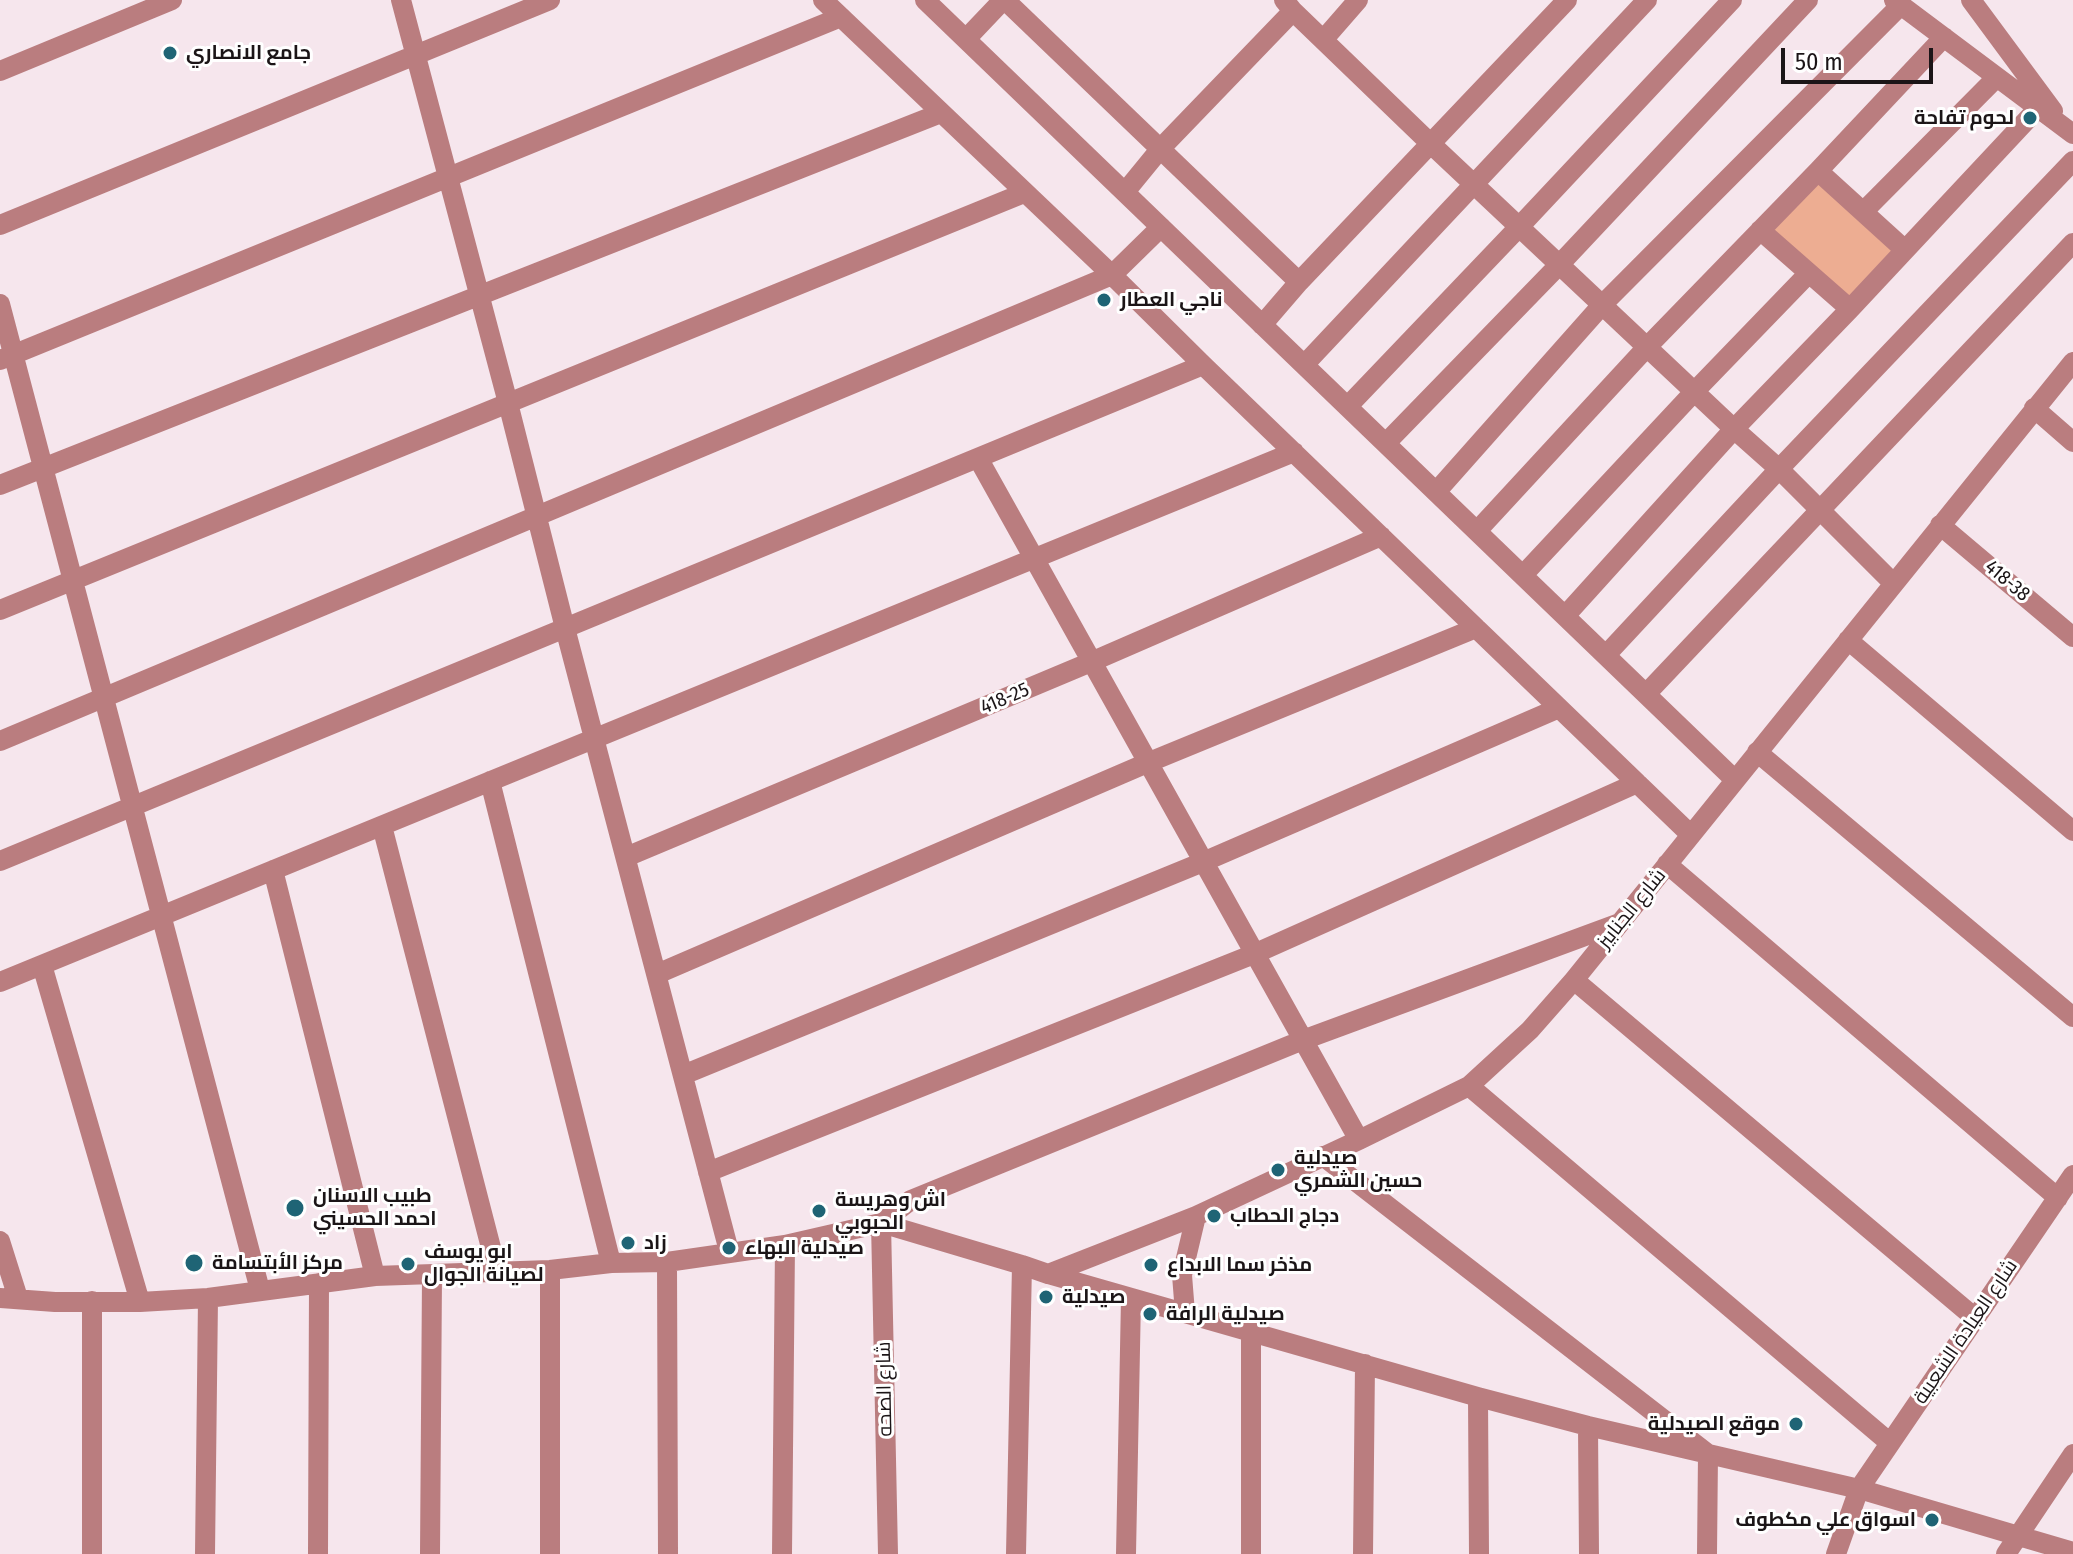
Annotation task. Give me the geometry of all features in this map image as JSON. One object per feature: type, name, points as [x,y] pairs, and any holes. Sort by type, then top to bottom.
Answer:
[{"type":"street","points":[[0,71],[172,0]]},
{"type":"street","points":[[401,0],[729,1251]]},
{"type":"street","points":[[0,225],[550,0]]},
{"type":"street","points":[[823,0],[1691,835]]},
{"type":"street","points":[[925,0],[1735,780]]},
{"type":"street","points":[[966,39],[1004,0],[1299,282]]},
{"type":"street","points":[[1324,39],[1358,0]]},
{"type":"street","points":[[1262,325],[1299,282],[1567,0]]},
{"type":"street","points":[[1304,365],[1647,0]]},
{"type":"street","points":[[1348,406],[1732,0]]},
{"type":"street","points":[[1386,443],[1559,265],[1808,0]]},
{"type":"street","points":[[1971,0],[2070,132]]},
{"type":"street","points":[[1436,492],[1602,305],[1898,2],[2070,132]]},
{"type":"street","points":[[1125,192],[1289,6],[1473,184],[1779,469],[1893,583]]},
{"type":"street","points":[[7,358],[841,17]]},
{"type":"street","points":[[1477,531],[1647,347],[1944,37]]},
{"type":"street","points":[[1863,212],[1997,77]]},
{"type":"street","points":[[1565,616],[1734,429],[2038,108]]},
{"type":"street","points":[[0,485],[941,113]]},
{"type":"street","points":[[1606,655],[2073,161]]},
{"type":"street","points":[[1818,171],[1905,250]]},
{"type":"street","points":[[0,610],[1024,193]]},
{"type":"street","points":[[0,741],[1112,275],[1161,227]]},
{"type":"street","points":[[1760,230],[1850,309]]},
{"type":"street","points":[[1646,694],[2073,243]]},
{"type":"street","points":[[1523,575],[1809,273]]},
{"type":"street","points":[[0,304],[7,358],[43,468],[260,1290]]},
{"type":"street","name":"شارع الجنابيز","points":[[1048,1274],[1196,1216],[1469,1086],[1530,1030],[1574,980],[2073,362]]},
{"type":"street","points":[[0,861],[1203,365]]},
{"type":"street","points":[[2034,408],[2073,442]]},
{"type":"street","points":[[0,982],[1294,452]]},
{"type":"street","points":[[978,458],[1359,1140]]},
{"type":"street","name":"418-38","points":[[1940,525],[2073,637]]},
{"type":"street","name":"418-25","points":[[626,857],[1091,662],[1381,536]]},
{"type":"street","points":[[657,974],[1147,763],[1476,628]]},
{"type":"street","points":[[1848,640],[2073,831]]},
{"type":"street","points":[[683,1075],[1203,862],[1559,708]]},
{"type":"street","points":[[1757,752],[2073,1017]]},
{"type":"street","points":[[490,781],[611,1263]]},
{"type":"street","points":[[708,1172],[1254,954],[1637,783]]},
{"type":"street","points":[[382,826],[497,1271]]},
{"type":"street","points":[[1667,864],[2058,1198]]},
{"type":"street","points":[[273,870],[375,1276]]},
{"type":"street","points":[[0,1241],[9,1298],[55,1302],[208,1298],[375,1276],[432,1276],[667,1262],[785,1245],[881,1223],[911,1200],[1303,1040],[1620,923]]},
{"type":"street","points":[[42,965],[140,1302]]},
{"type":"street","points":[[1574,980],[1975,1318]]},
{"type":"street","points":[[1469,1086],[1890,1443]]},
{"type":"street","points":[[1323,1156],[1708,1454]]},
{"type":"street","name":"شارع العيادة الشعبية","points":[[1836,1554],[1859,1489],[2073,1175]]},
{"type":"street","points":[[1185,1313],[1182,1275],[1196,1216]]},
{"type":"street","points":[[881,1223],[1478,1397],[1859,1489],[2073,1552]]},
{"type":"street","name":"شارع الصحه","points":[[881,1223],[888,1554]]},
{"type":"street","points":[[782,1554],[785,1245]]},
{"type":"street","points":[[667,1262],[668,1554]]},
{"type":"street","points":[[1016,1554],[1022,1265]]},
{"type":"street","points":[[550,1270],[550,1554]]},
{"type":"street","points":[[430,1554],[432,1276]]},
{"type":"street","points":[[318,1554],[319,1283]]},
{"type":"street","points":[[205,1554],[208,1298]]},
{"type":"street","points":[[1126,1554],[1131,1298]]},
{"type":"street","points":[[92,1301],[92,1554]]},
{"type":"street","points":[[1251,1331],[1251,1554]]},
{"type":"street","points":[[1363,1554],[1365,1364]]},
{"type":"street","points":[[1478,1397],[1479,1554]]},
{"type":"street","points":[[1588,1426],[1589,1554]]},
{"type":"street","points":[[1707,1554],[1708,1454]]},
{"type":"street","points":[[2006,1554],[2073,1454]]},
{"type":"shaded area","points":[[1818,176],[1899,251],[1850,303],[1766,230]]},
{"type":"place","name":"جامع الانصاري","points":[[170,53]]},
{"type":"place","name":"لحوم تفاحة","points":[[2030,118]]},
{"type":"place","name":"ناجي العطار","points":[[1104,300]]},
{"type":"place","name":"صيدلية حسين الشمري","points":[[1278,1170]]},
{"type":"place","name":"طبيب الاسنان احمد الحسيني","points":[[295,1208]]},
{"type":"place","name":"اش وهريسة الحبوبي","points":[[819,1211]]},
{"type":"place","name":"دجاج الحطاب","points":[[1214,1216]]},
{"type":"place","name":"زاد","points":[[628,1243]]},
{"type":"place","name":"صيدلية البهاء","points":[[729,1248]]},
{"type":"place","name":"مركز الأبتسامة","points":[[194,1263]]},
{"type":"place","name":"ابو يوسف لصيانة الجوال","points":[[408,1264]]},
{"type":"place","name":"مذخر سما الابداع","points":[[1151,1265]]},
{"type":"place","name":"صيدلية","points":[[1046,1297]]},
{"type":"place","name":"صيدلية الرافة","points":[[1150,1314]]},
{"type":"place","name":"موقع الصيدلية","points":[[1796,1424]]},
{"type":"place","name":"اسواق علي مكطوف","points":[[1932,1520]]}]
